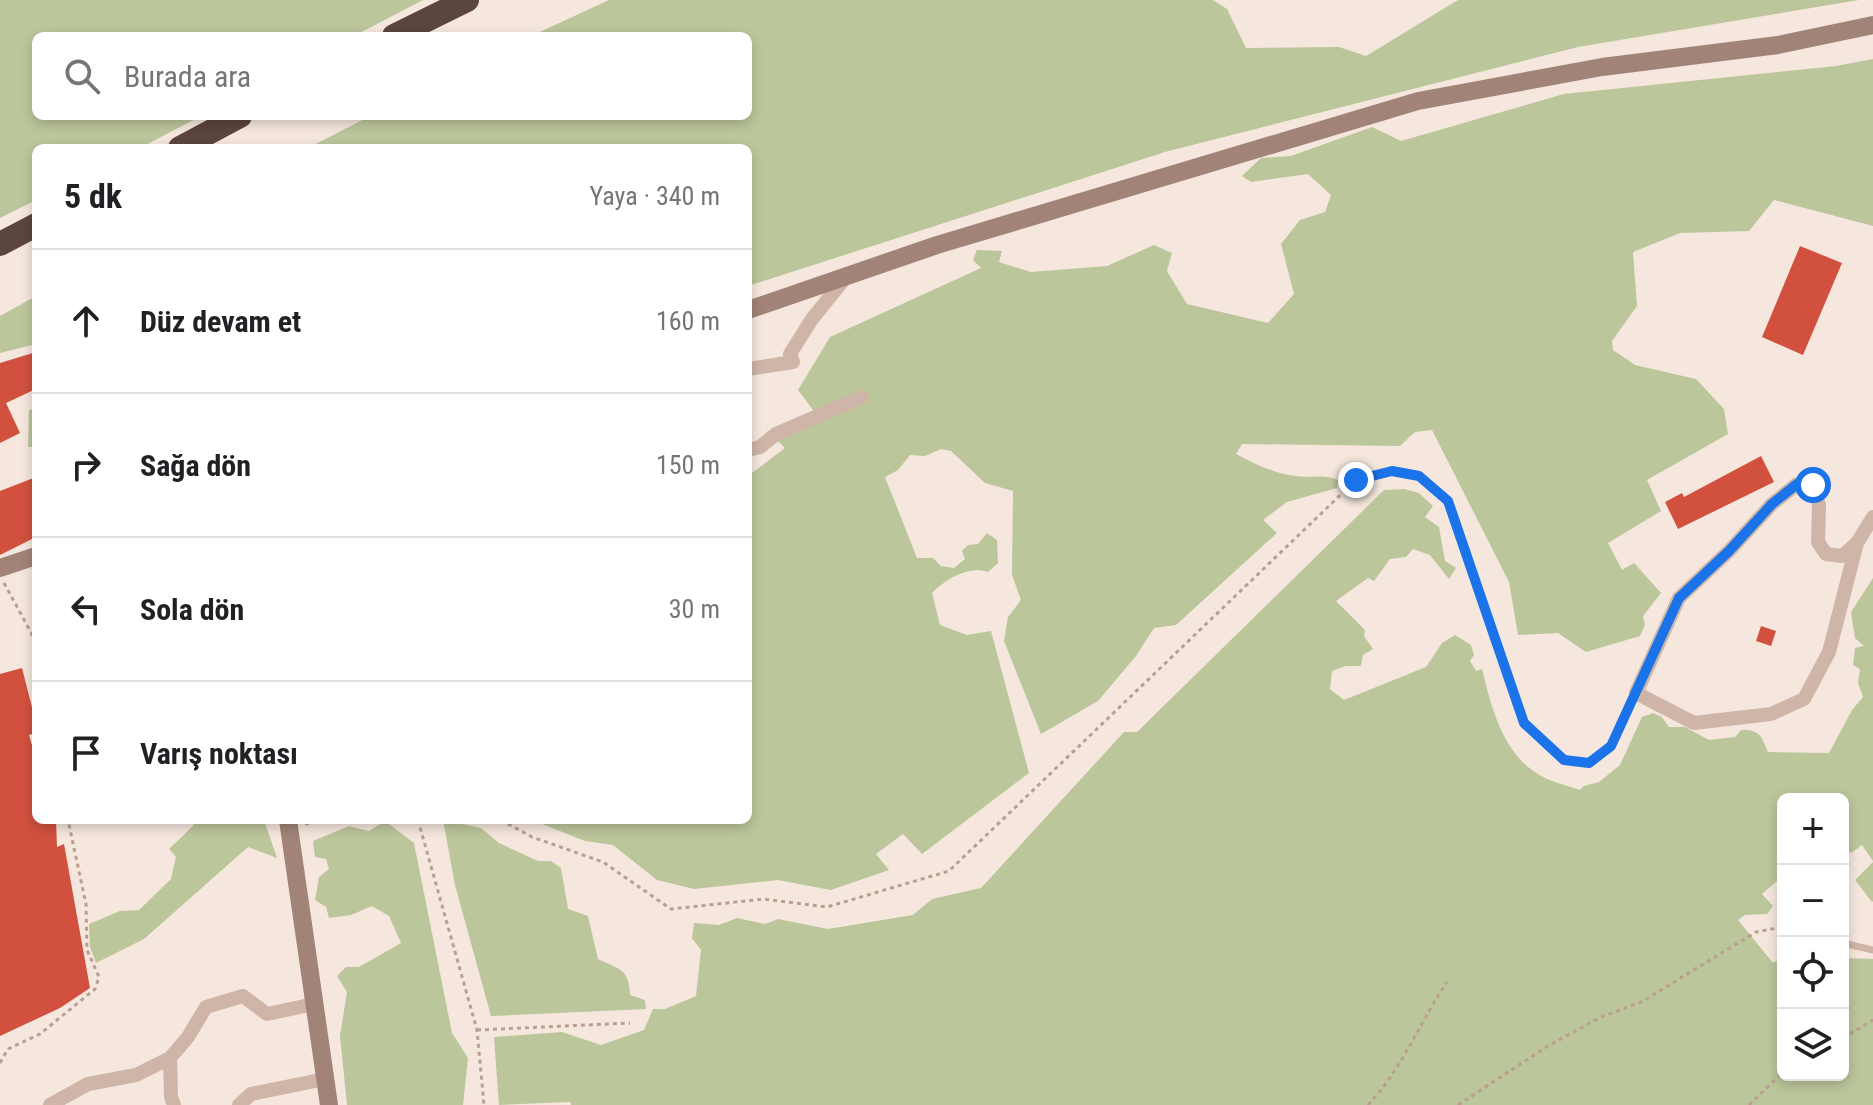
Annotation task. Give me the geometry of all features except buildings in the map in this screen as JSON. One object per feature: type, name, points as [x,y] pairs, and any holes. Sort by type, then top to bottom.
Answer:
[{"type":"highway","points":[[402,32],[467,0]]},
{"type":"highway","points":[[188,144],[232,120]]},
{"type":"highway","points":[[0,244],[32,227]]},
{"type":"main road","points":[[752,309],[1058,208],[1418,101],[1602,67],[1778,45],[1873,25]]},
{"type":"main road","points":[[0,568],[32,557]]},
{"type":"main road","points":[[289,824],[329,1105]]},
{"type":"street","points":[[752,368],[793,362],[790,354],[846,276]]},
{"type":"street","points":[[752,449],[760,447],[776,434],[862,397]]},
{"type":"street","points":[[1857,543],[1842,556],[1826,554],[1818,542],[1819,505],[1813,485],[1797,484],[1772,504],[1729,551],[1679,598],[1636,693],[1694,723],[1771,714],[1804,699],[1829,652],[1857,543],[1873,517]]},
{"type":"street","points":[[50,1105],[88,1084],[136,1075],[170,1058],[188,1037],[206,1007],[243,996],[267,1014],[314,1004]]},
{"type":"street","points":[[170,1058],[174,1105]]},
{"type":"street","points":[[239,1105],[251,1094],[325,1079]]},
{"type":"lane","points":[[1849,944],[1873,950]]},
{"type":"path","points":[[508,824],[532,837],[603,862],[671,909],[764,899],[827,907],[949,871],[1356,480],[1392,471],[1419,476],[1448,501],[1524,723],[1554,751],[1564,760],[1589,763],[1611,746],[1636,693]]},
{"type":"path","points":[[0,576],[32,634]]},
{"type":"path","points":[[0,1063],[8,1049],[40,1034],[95,989],[99,977],[87,950],[86,904],[69,824]]},
{"type":"path","points":[[419,824],[477,1030],[484,1105]]},
{"type":"path","points":[[1458,1105],[1548,1046],[1599,1018],[1643,1001],[1756,932],[1777,928]]},
{"type":"path","points":[[1368,1105],[1388,1084],[1406,1057],[1431,1006],[1447,982]]},
{"type":"path","points":[[1849,1034],[1873,1020]]},
{"type":"path","points":[[477,1030],[630,1023]]},
{"type":"path","points":[[1749,1105],[1777,1078]]},
{"type":"green space","points":[[0,0],[423,0],[362,32],[32,32],[32,120],[193,120],[148,144],[32,144],[32,202],[0,218]]},
{"type":"green space","points":[[609,0],[1213,0],[1227,9],[1246,48],[1339,47],[1366,56],[1458,0],[1859,0],[1578,47],[1165,152],[752,285],[752,144],[316,144],[362,120],[752,120],[752,32],[540,32]]},
{"type":"green space","points":[[1873,59],[1873,226],[1774,200],[1749,231],[1680,233],[1633,252],[1637,306],[1612,341],[1613,350],[1635,365],[1696,379],[1724,409],[1728,434],[1647,480],[1661,511],[1608,543],[1622,570],[1634,563],[1661,593],[1643,616],[1645,625],[1640,636],[1586,652],[1558,633],[1518,635],[1509,582],[1432,430],[1415,432],[1400,446],[1242,444],[1236,454],[1253,463],[1288,475],[1334,478],[1338,480],[1337,488],[1287,502],[1263,520],[1277,533],[1176,625],[1154,628],[1136,656],[1098,701],[1041,734],[1004,641],[1008,617],[1021,600],[1012,575],[1013,491],[985,483],[951,451],[941,449],[925,456],[910,455],[898,470],[885,477],[917,558],[933,558],[941,566],[954,568],[965,559],[962,551],[968,545],[978,544],[987,533],[997,540],[998,563],[988,572],[965,572],[943,583],[932,593],[940,625],[967,635],[991,631],[1029,773],[922,854],[903,834],[876,854],[889,870],[831,890],[778,880],[694,889],[657,880],[613,845],[585,841],[542,824],[752,824],[752,473],[785,448],[777,440],[819,418],[798,390],[830,337],[981,268],[973,260],[977,250],[1002,251],[999,262],[1031,272],[1107,266],[1154,245],[1172,253],[1167,271],[1187,304],[1268,323],[1294,294],[1281,244],[1300,220],[1325,212],[1331,195],[1308,174],[1251,182],[1242,176],[1261,158],[1291,156],[1372,127],[1401,141],[1564,94],[1836,66]]},
{"type":"green space","points":[[32,298],[32,345],[0,353],[0,316]]},
{"type":"green space","points":[[32,409],[32,447],[28,447],[29,410]]},
{"type":"green space","points":[[1404,489],[1419,493],[1433,506],[1425,517],[1439,527],[1445,561],[1456,568],[1449,579],[1430,555],[1413,549],[1406,557],[1390,559],[1374,581],[1368,578],[1336,601],[1365,630],[1364,636],[1373,649],[1363,655],[1361,666],[1346,666],[1332,671],[1330,689],[1344,700],[1426,667],[1442,643],[1455,635],[1471,645],[1474,655],[1470,661],[1476,671],[1482,669],[1502,731],[1519,758],[1545,778],[1580,790],[1599,782],[1620,765],[1642,717],[1653,713],[1662,717],[1669,727],[1685,727],[1709,740],[1735,737],[1741,730],[1747,730],[1759,735],[1768,752],[1829,753],[1852,710],[1863,697],[1858,683],[1860,669],[1853,665],[1855,648],[1864,646],[1855,638],[1851,612],[1873,578],[1873,861],[1862,845],[1851,853],[1849,851],[1849,793],[1777,793],[1777,881],[1762,894],[1773,906],[1767,914],[1745,915],[1738,920],[1773,963],[1777,961],[1777,1081],[1849,1081],[1849,958],[1873,959],[1873,1105],[571,1105],[570,1102],[499,1105],[494,1037],[562,1032],[601,1045],[644,1030],[653,1009],[665,1009],[696,996],[701,950],[692,938],[694,923],[719,925],[737,918],[765,924],[778,919],[828,929],[913,915],[932,899],[981,888],[1124,732],[1137,732],[1384,490]]},
{"type":"green space","points":[[265,824],[277,858],[248,847],[144,939],[96,963],[90,947],[89,924],[120,911],[139,910],[171,879],[176,857],[169,849],[193,826]]},
{"type":"green space","points":[[380,824],[389,824],[414,843],[452,1033],[468,1058],[463,1105],[347,1105],[340,1036],[347,992],[337,976],[346,967],[359,967],[401,943],[389,916],[372,906],[351,915],[329,918],[326,907],[315,900],[319,877],[329,869],[326,859],[315,857],[313,841],[349,826],[369,831]]},
{"type":"green space","points":[[444,824],[481,828],[499,843],[538,861],[551,861],[561,868],[568,909],[588,916],[598,959],[622,971],[628,980],[630,995],[645,1000],[646,1009],[491,1016],[455,885]]},
{"type":"green space","points":[[1873,862],[1873,901],[1872,902],[1855,880]]},
{"type":"route","points":[[1356,480],[1392,471],[1419,476],[1448,501],[1524,723],[1564,760],[1589,763],[1611,746],[1679,598],[1729,551],[1772,504],[1797,484],[1813,485]]}]
